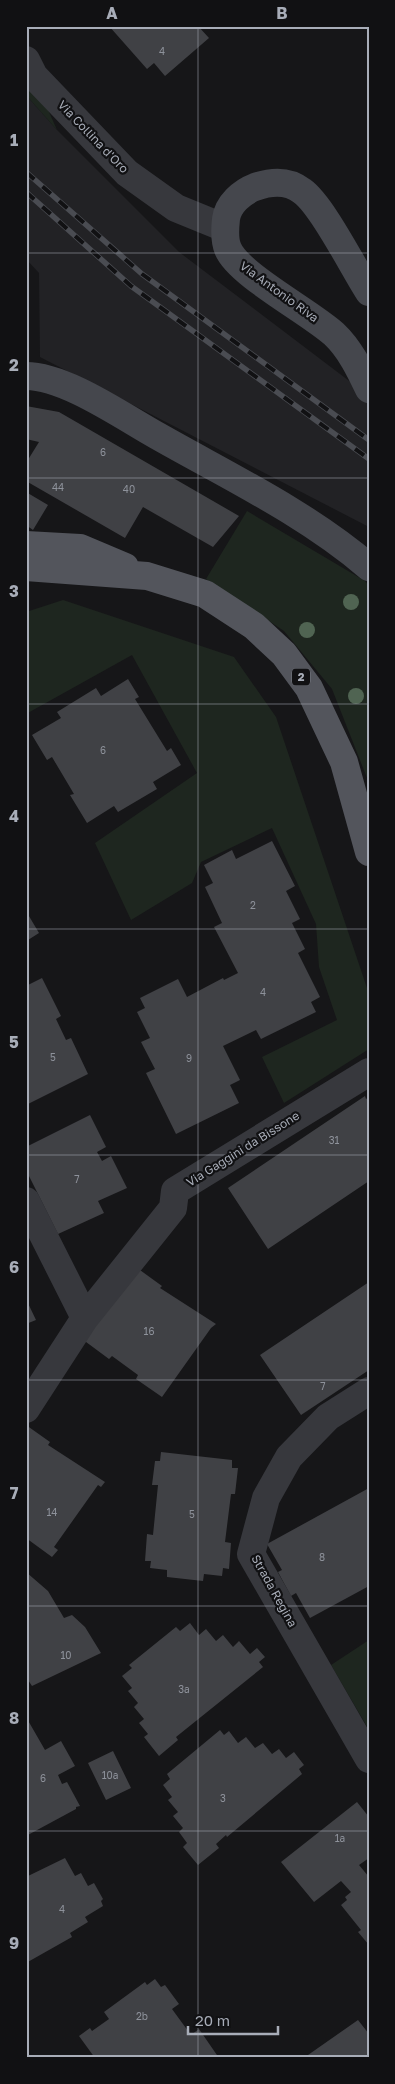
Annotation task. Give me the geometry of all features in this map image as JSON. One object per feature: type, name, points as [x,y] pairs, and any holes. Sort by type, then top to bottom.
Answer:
[{"type":"main road","name":"Via Antonio Riva","points":[[369,292],[311,198],[296,187],[286,183],[275,182],[252,188],[234,201],[226,217],[225,228],[228,248],[233,257],[242,268],[303,310],[336,336],[349,352],[369,389]]},
{"type":"main road","points":[[26,376],[34,376],[52,381],[88,397],[263,495],[324,532],[369,567]]},
{"type":"main road","points":[[26,545],[80,548],[147,576]]},
{"type":"main road","name":"2","points":[[26,567],[147,576],[205,594],[254,626],[284,654],[309,688],[344,762],[369,852]]},
{"type":"street","name":"Via Collina d'Oro","points":[[26,60],[34,76],[127,174],[176,208],[225,228]]},
{"type":"street","name":"Via Gaggini da Bissone","points":[[26,1409],[85,1318],[173,1208],[176,1191],[369,1072]]},
{"type":"street","points":[[26,1201],[85,1318]]},
{"type":"street","name":"Strada Regina","points":[[369,1391],[328,1417],[289,1456],[266,1498],[251,1554],[369,1759]]},
{"type":"shaded area","points":[[26,60],[57,130],[26,95]]},
{"type":"shaded area","points":[[26,95],[57,130],[179,252],[369,396],[369,527],[40,357],[39,273],[26,259]]},
{"type":"shaded area","points":[[247,511],[365,581],[369,586],[369,783],[332,689],[284,631],[206,579]]},
{"type":"shaded area","points":[[63,600],[234,657],[276,717],[369,994],[369,1049],[284,1103],[262,1057],[337,1020],[319,967],[316,924],[272,828],[201,862],[192,883],[131,920],[95,843],[197,773],[132,655],[26,714],[26,612]]},
{"type":"shaded area","points":[[369,1640],[369,1730],[331,1665]]},
{"type":"building","points":[[109,26],[198,26],[209,38],[165,76],[154,63],[147,69]]},
{"type":"building","points":[[26,406],[59,412],[239,516],[213,547],[143,507],[125,538],[26,481],[26,463],[39,442],[26,439]]},
{"type":"building","points":[[26,492],[48,505],[33,530],[26,525]]},
{"type":"building","points":[[128,679],[139,697],[135,699],[167,751],[171,748],[181,765],[153,782],[157,789],[118,812],[114,806],[87,823],[70,795],[74,794],[52,757],[47,760],[32,735],[61,718],[57,712],[96,688],[101,696]]},
{"type":"building","points":[[272,841],[295,886],[286,891],[300,919],[292,923],[305,949],[298,953],[320,997],[311,1002],[316,1012],[261,1039],[256,1030],[223,1046],[240,1080],[230,1085],[239,1103],[176,1134],[146,1073],[155,1069],[141,1042],[150,1038],[137,1012],[145,1008],[140,998],[178,979],[187,997],[223,978],[224,980],[238,973],[214,927],[222,923],[205,887],[213,883],[204,865],[232,850],[236,859]]},
{"type":"building","points":[[26,911],[39,933],[28,940],[26,938]]},
{"type":"building","points":[[42,978],[61,1016],[56,1019],[66,1040],[71,1038],[88,1074],[26,1105],[26,986]]},
{"type":"building","points":[[365,1096],[366,1099],[369,1097],[369,1181],[268,1249],[228,1188]]},
{"type":"building","points":[[90,1115],[106,1147],[97,1152],[102,1161],[111,1156],[127,1188],[98,1201],[104,1213],[58,1234],[26,1170],[26,1147]]},
{"type":"building","points":[[133,1265],[162,1286],[160,1288],[216,1324],[211,1328],[162,1397],[136,1379],[138,1375],[112,1356],[109,1359],[82,1339]]},
{"type":"building","points":[[369,1282],[369,1370],[301,1415],[260,1355]]},
{"type":"building","points":[[26,1299],[36,1320],[26,1324]]},
{"type":"building","points":[[26,1425],[50,1442],[48,1445],[105,1482],[101,1487],[98,1485],[54,1547],[58,1550],[52,1557],[26,1538]]},
{"type":"building","points":[[161,1452],[232,1460],[232,1468],[238,1468],[235,1494],[231,1494],[225,1542],[231,1543],[229,1569],[223,1568],[222,1576],[204,1574],[203,1581],[167,1577],[167,1570],[150,1568],[151,1561],[145,1561],[147,1534],[153,1535],[158,1485],[152,1485],[155,1461],[160,1461]]},
{"type":"building","points":[[369,1488],[369,1586],[310,1618],[296,1593],[291,1596],[278,1572],[282,1570],[267,1544]]},
{"type":"building","points":[[26,1572],[48,1591],[64,1618],[72,1615],[85,1627],[101,1653],[32,1686],[26,1677]]},
{"type":"building","points":[[190,1623],[199,1635],[206,1629],[216,1641],[223,1635],[233,1647],[239,1641],[250,1654],[257,1648],[265,1657],[259,1662],[263,1667],[176,1737],[178,1740],[159,1756],[144,1737],[148,1734],[139,1723],[144,1719],[134,1707],[138,1703],[128,1691],[132,1688],[122,1676],[132,1668],[129,1665],[176,1627],[180,1631]]},
{"type":"building","points":[[26,1717],[45,1750],[61,1741],[75,1766],[58,1775],[62,1784],[67,1782],[80,1806],[26,1836]]},
{"type":"building","points":[[220,1730],[224,1735],[229,1731],[238,1743],[246,1737],[255,1748],[263,1743],[272,1754],[279,1749],[286,1758],[294,1752],[304,1765],[299,1769],[302,1774],[227,1837],[226,1835],[216,1844],[219,1848],[198,1865],[183,1847],[187,1843],[179,1832],[183,1828],[173,1816],[178,1812],[168,1800],[172,1797],[163,1785],[170,1779],[167,1774]]},
{"type":"building","points":[[113,1751],[131,1788],[106,1800],[88,1763]]},
{"type":"building","points":[[357,1802],[369,1817],[369,1858],[359,1865],[369,1877],[369,1945],[358,1932],[361,1930],[341,1905],[347,1900],[345,1897],[351,1892],[341,1881],[314,1902],[281,1862]]},
{"type":"building","points":[[65,1858],[75,1876],[81,1873],[88,1886],[94,1883],[103,1899],[101,1901],[103,1906],[85,1917],[88,1922],[70,1933],[72,1937],[26,1963],[26,1877]]},
{"type":"building","points":[[155,1979],[161,1987],[165,1985],[179,2004],[172,2009],[191,2035],[199,2029],[219,2058],[95,2058],[79,2036],[90,2028],[92,2031],[109,2019],[104,2012],[145,1982],[147,1985]]},
{"type":"building","points":[[358,2020],[369,2034],[369,2058],[310,2058],[308,2055]]},
{"type":"railway","points":[[26,172],[142,274],[369,440]]},
{"type":"railway","points":[[26,192],[131,286],[369,459]]}]
